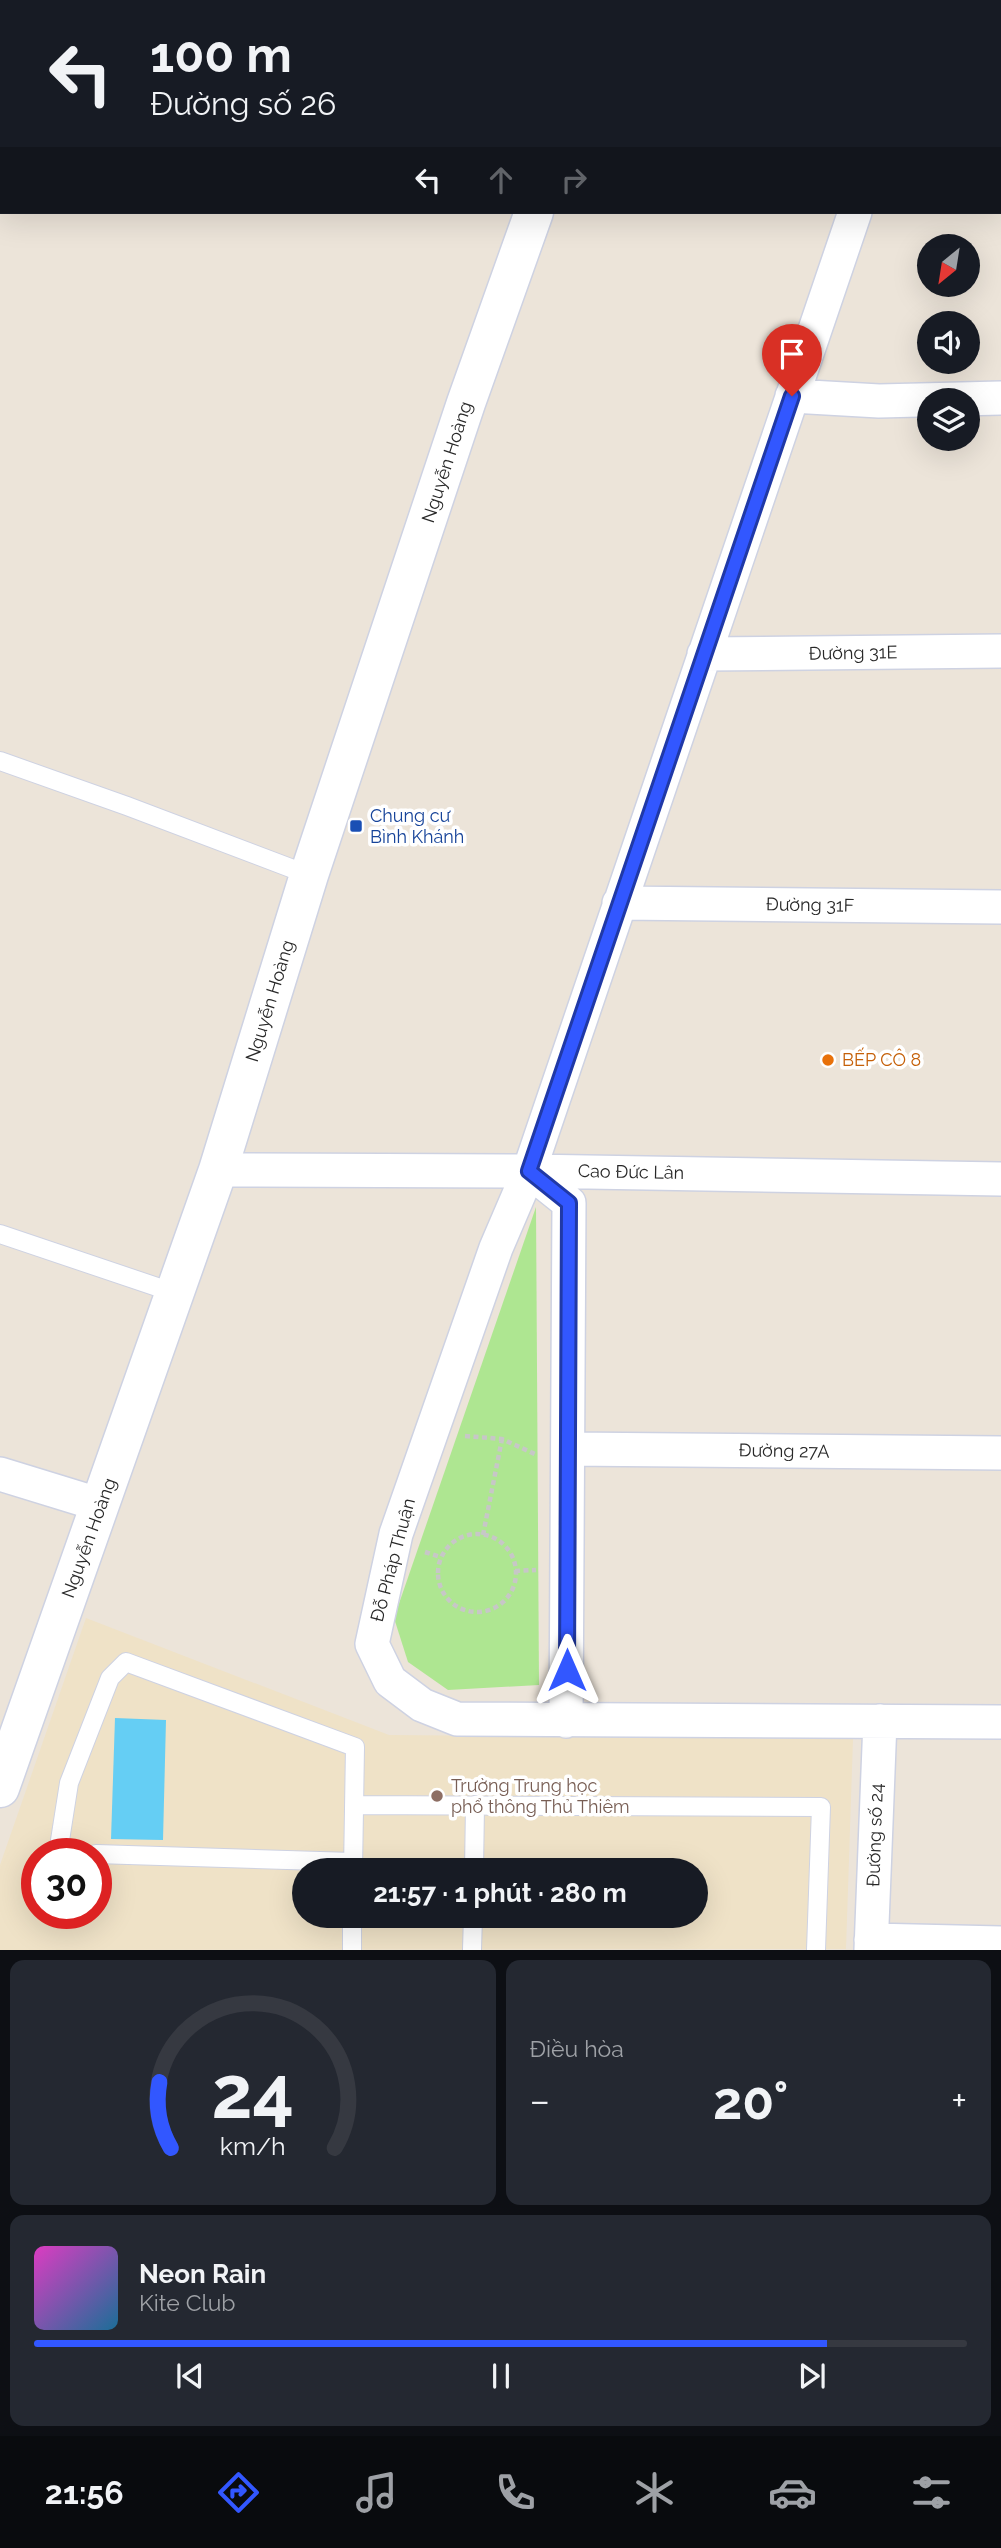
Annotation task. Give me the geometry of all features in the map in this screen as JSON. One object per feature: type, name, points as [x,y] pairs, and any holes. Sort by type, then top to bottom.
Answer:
[{"type":"street","name":"Nguyễn Hoàng","points":[[0,1788],[218,1170],[309,875],[466,403],[533,214]]},
{"type":"street","name":"Đỗ Pháp Thuận","points":[[854,214],[529,1171],[496,1248],[396,1534],[372,1644],[390,1681],[422,1705],[457,1719],[1001,1722]]},
{"type":"street","points":[[792,396],[879,401],[1001,398]]},
{"type":"street","name":"Đường 31E","points":[[704,654],[1001,651]]},
{"type":"street","name":"Đường 31F","points":[[619,903],[1001,907]]},
{"type":"street","name":"Cao Đức Lân","points":[[218,1170],[529,1171],[1001,1179]]},
{"type":"street","points":[[529,1171],[569,1203],[566,1721]]},
{"type":"street","name":"Đường 27A","points":[[568,1461],[1001,1453]]},
{"type":"street","points":[[0,1474],[101,1505]]},
{"type":"street","name":"Đường số 24","points":[[871,1945],[880,1721]]},
{"type":"street","points":[[871,1945],[1001,1943]]},
{"type":"lane","points":[[0,761],[309,875]]},
{"type":"lane","points":[[0,1234],[175,1293]]},
{"type":"lane","points":[[60,1838],[69,1783],[110,1678],[126,1662],[355,1747],[353,1858]]},
{"type":"lane","points":[[354,1805],[821,1807],[816,1950]]},
{"type":"lane","points":[[474,1858],[475,1805]]},
{"type":"lane","points":[[112,1855],[292,1864]]},
{"type":"lane","points":[[352,1928],[352,1950]]},
{"type":"lane","points":[[472,1950],[473,1928]]},
{"type":"path","points":[[430,1436],[502,1439],[538,1455],[568,1461]]},
{"type":"path","points":[[483,1535],[502,1439]]},
{"type":"path","points":[[483,1535],[500,1541],[509,1550],[516,1575],[514,1587],[498,1606],[473,1612],[460,1608],[442,1591],[438,1565],[451,1543],[462,1536],[483,1535]]},
{"type":"shaded area","name":"Trường Trung học phổ thông Thủ Thiêm","points":[[86,1618],[389,1735],[853,1739],[846,1949],[0,1950],[0,1865]]},
{"type":"green space","points":[[536,1207],[539,1685],[448,1690],[408,1662],[394,1618]]},
{"type":"water","points":[[115,1718],[166,1720],[163,1840],[111,1838]]},
{"type":"place","name":"Chung cư Bình Khánh","points":[[356,826]]},
{"type":"place","name":"BẾP CÔ 8","points":[[828,1060]]},
{"type":"place","name":"Trường Trung học phổ thông Thủ Thiêm","points":[[437,1796]]},
{"type":"route","points":[[567,1670],[569,1203],[529,1171],[792,396]]}]
